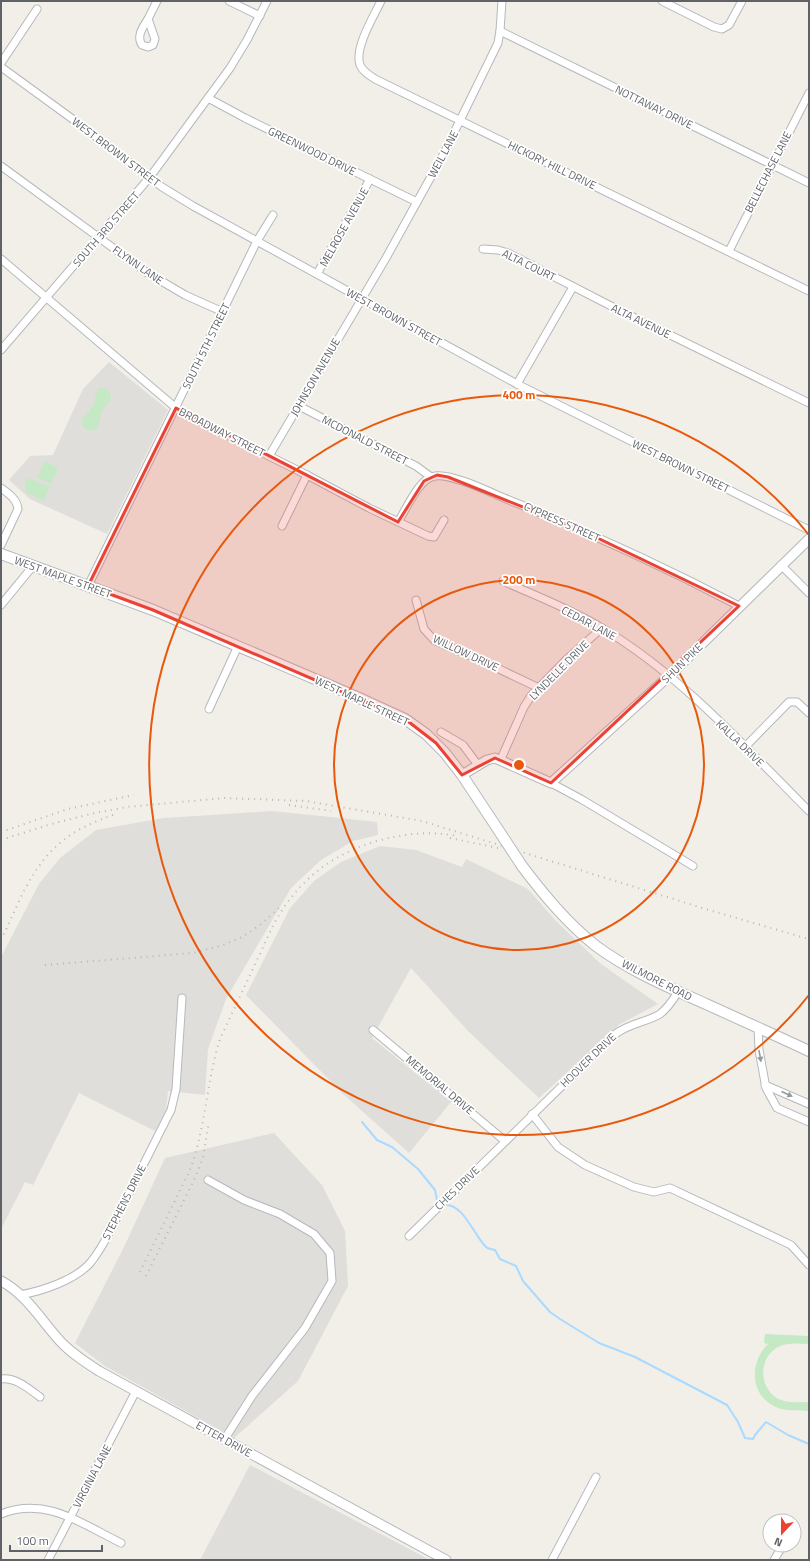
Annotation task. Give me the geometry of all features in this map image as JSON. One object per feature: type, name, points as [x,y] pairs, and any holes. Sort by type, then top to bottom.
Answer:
[{"type":"main road","name":"WEST MAPLE STREET","points":[[1,554],[153,610],[369,702],[405,719],[436,743],[462,775]]},
{"type":"main road","name":"WILMORE ROAD","points":[[462,775],[522,866],[553,905],[596,945],[637,972],[809,1051]]},
{"type":"street","points":[[148,19],[157,1]]},
{"type":"street","points":[[229,1],[260,16]]},
{"type":"street","name":"SOUTH 3RD STREET","points":[[1,350],[150,177],[239,54],[267,1]]},
{"type":"street","name":"HICKORY HILL DRIVE","points":[[381,1],[360,49],[359,60],[363,70],[375,79],[809,291]]},
{"type":"street","name":"WEIL LANE","points":[[360,298],[386,258],[417,202],[492,57],[498,42],[500,31],[502,1]]},
{"type":"street","points":[[662,1],[714,27],[722,29],[729,25],[742,1]]},
{"type":"street","points":[[1,63],[37,9]]},
{"type":"street","name":"NOTTAWAY DRIVE","points":[[500,31],[809,183]]},
{"type":"street","name":"WEST BROWN STREET","points":[[1,68],[78,123],[162,187],[194,206],[517,384],[809,530]]},
{"type":"street","name":"BELLECHASE LANE","points":[[729,251],[809,93]]},
{"type":"street","name":"GREENWOOD DRIVE","points":[[208,98],[245,118],[417,202]]},
{"type":"street","name":"FLYNN LANE","points":[[1,166],[146,272],[172,288],[223,312]]},
{"type":"street","name":"MELROSE AVENUE","points":[[317,274],[370,179]]},
{"type":"street","name":"SOUTH 5TH STREET","points":[[88,586],[257,241],[273,215]]},
{"type":"street","name":"ALTA COURT","points":[[483,249],[498,250],[508,253],[573,287]]},
{"type":"street","name":"BROADWAY STREET","points":[[1,259],[176,408],[199,422],[428,536],[434,537],[444,520]]},
{"type":"street","points":[[517,384],[573,287]]},
{"type":"street","name":"ALTA AVENUE","points":[[573,287],[809,403]]},
{"type":"street","name":"JOHNSON AVENUE","points":[[268,456],[299,406],[360,298]]},
{"type":"street","name":"MCDONALD STREET","points":[[299,406],[416,466],[431,477]]},
{"type":"street","points":[[282,526],[307,475]]},
{"type":"street","name":"CYPRESS STREET","points":[[431,477],[437,475],[462,481],[537,511],[620,548],[739,606]]},
{"type":"street","points":[[398,522],[421,484],[431,477]]},
{"type":"street","points":[[1,488],[18,504],[18,509],[1,545]]},
{"type":"street","name":"SHUN PIKE","points":[[551,783],[669,676],[809,539]]},
{"type":"street","points":[[781,565],[809,593]]},
{"type":"street","points":[[1,605],[33,566]]},
{"type":"street","name":"CEDAR LANE","points":[[503,581],[580,616],[602,628],[630,646],[669,676]]},
{"type":"street","name":"WILLOW DRIVE","points":[[416,600],[424,629],[434,640],[501,669],[539,688]]},
{"type":"street","name":"LYNDELLE DRIVE","points":[[501,759],[524,707],[531,696],[602,628]]},
{"type":"street","points":[[209,709],[238,646]]},
{"type":"street","name":"KALLA DRIVE","points":[[669,676],[680,684],[809,811]]},
{"type":"street","points":[[745,747],[789,702],[797,702],[809,713]]},
{"type":"street","points":[[441,732],[463,745],[478,765]]},
{"type":"street","points":[[462,775],[491,758],[501,759],[581,799],[693,866]]},
{"type":"street","name":"HOOVER DRIVE","points":[[505,1141],[614,1035],[627,1026],[661,1013],[669,1006],[678,992]]},
{"type":"street","name":"STEPHENS DRIVE","points":[[20,1295],[56,1284],[73,1276],[90,1264],[100,1250],[171,1110],[176,1089],[182,998]]},
{"type":"street","points":[[758,1027],[759,1050],[765,1085],[777,1108],[809,1122]]},
{"type":"street","name":"MEMORIAL DRIVE","points":[[374,1030],[505,1141]]},
{"type":"street","points":[[765,1085],[809,1104]]},
{"type":"street","points":[[532,1114],[558,1147],[585,1165],[634,1187],[654,1192],[670,1188],[791,1245],[809,1265]]},
{"type":"street","name":"CHES DRIVE","points":[[409,1236],[505,1141]]},
{"type":"street","points":[[208,1180],[244,1200],[280,1214],[314,1234],[330,1253],[332,1281],[305,1328],[252,1396],[224,1440]]},
{"type":"street","points":[[1,1281],[13,1288],[20,1295]]},
{"type":"street","name":"ETTER DRIVE","points":[[20,1295],[68,1349],[99,1371],[446,1560]]},
{"type":"street","points":[[1,1379],[5,1378],[15,1381],[40,1397]]},
{"type":"street","name":"VIRGINIA LANE","points":[[48,1560],[136,1391]]},
{"type":"street","points":[[552,1560],[596,1477]]},
{"type":"street","points":[[1,1514],[9,1510],[30,1507],[49,1509],[121,1544]]},
{"type":"highlighted area","points":[[176,408],[398,522],[424,481],[437,475],[448,477],[583,531],[739,606],[551,783],[495,758],[462,775],[436,743],[405,719],[153,610],[88,586]]},
{"type":"shaded area","points":[[109,362],[168,410],[107,534],[30,499],[9,480],[30,456],[53,455],[83,389]]},
{"type":"shaded area","points":[[273,811],[377,822],[378,835],[353,841],[321,860],[291,888],[226,999],[208,1049],[205,1095],[168,1091],[166,1110],[155,1131],[79,1093],[33,1185],[25,1182],[1,1229],[1,957],[39,884],[60,858],[96,830],[164,818]]},
{"type":"shaded area","points":[[380,846],[416,850],[462,867],[466,859],[528,889],[555,920],[601,964],[658,1004],[620,1024],[539,1098],[468,1031],[411,968],[372,1038],[451,1102],[409,1153],[342,1093],[246,995],[290,908],[314,881],[341,862]]},
{"type":"shaded area","points":[[274,1133],[322,1185],[345,1231],[348,1286],[298,1381],[234,1438],[105,1366],[75,1343],[124,1247],[165,1158]]},
{"type":"shaded area","points":[[250,1465],[430,1560],[200,1560]]},
{"type":"green space","points":[[99,388],[105,388],[110,392],[111,400],[104,407],[97,429],[85,429],[82,426],[82,420],[93,406],[96,393]]},
{"type":"green space","points":[[45,461],[58,468],[51,484],[37,477]]},
{"type":"green space","points":[[29,478],[50,487],[43,501],[26,492],[25,481]]},
{"type":"green space","points":[[765,1334],[809,1336],[809,1344],[786,1344],[771,1352],[766,1360],[763,1376],[769,1391],[776,1397],[787,1402],[809,1402],[809,1411],[781,1409],[763,1398],[758,1390],[755,1381],[755,1371],[761,1352],[768,1344],[764,1343]]},
{"type":"waterway","points":[[362,1122],[377,1140],[392,1147],[418,1169],[435,1190],[437,1200]]},
{"type":"waterway","points":[[445,1205],[457,1209],[463,1215],[486,1247],[495,1250],[500,1259],[516,1266],[523,1281],[550,1312],[560,1319],[599,1343],[635,1357],[727,1405],[738,1422],[745,1438],[753,1439],[766,1422],[788,1435],[809,1444]]},
{"type":"railway","points":[[1,832],[68,809],[134,795]]},
{"type":"railway","points":[[1,840],[48,825],[90,814],[127,807],[224,798],[306,801],[422,821],[712,911],[809,939]]},
{"type":"railway","points":[[289,805],[331,811]]},
{"type":"railway","points":[[1,940],[26,887],[35,872],[53,849],[74,833],[116,814]]},
{"type":"railway","points":[[140,1272],[189,1172],[195,1156],[203,1123],[215,1056],[220,1039],[273,926],[292,896],[316,872],[344,854],[360,847],[388,838],[408,835],[427,833],[458,836]]},
{"type":"railway","points":[[450,838],[498,848]]},
{"type":"railway","points":[[45,965],[193,953],[223,945],[242,937],[260,925],[280,907]]},
{"type":"railway","points":[[146,1276],[196,1176],[203,1157],[209,1122]]}]
